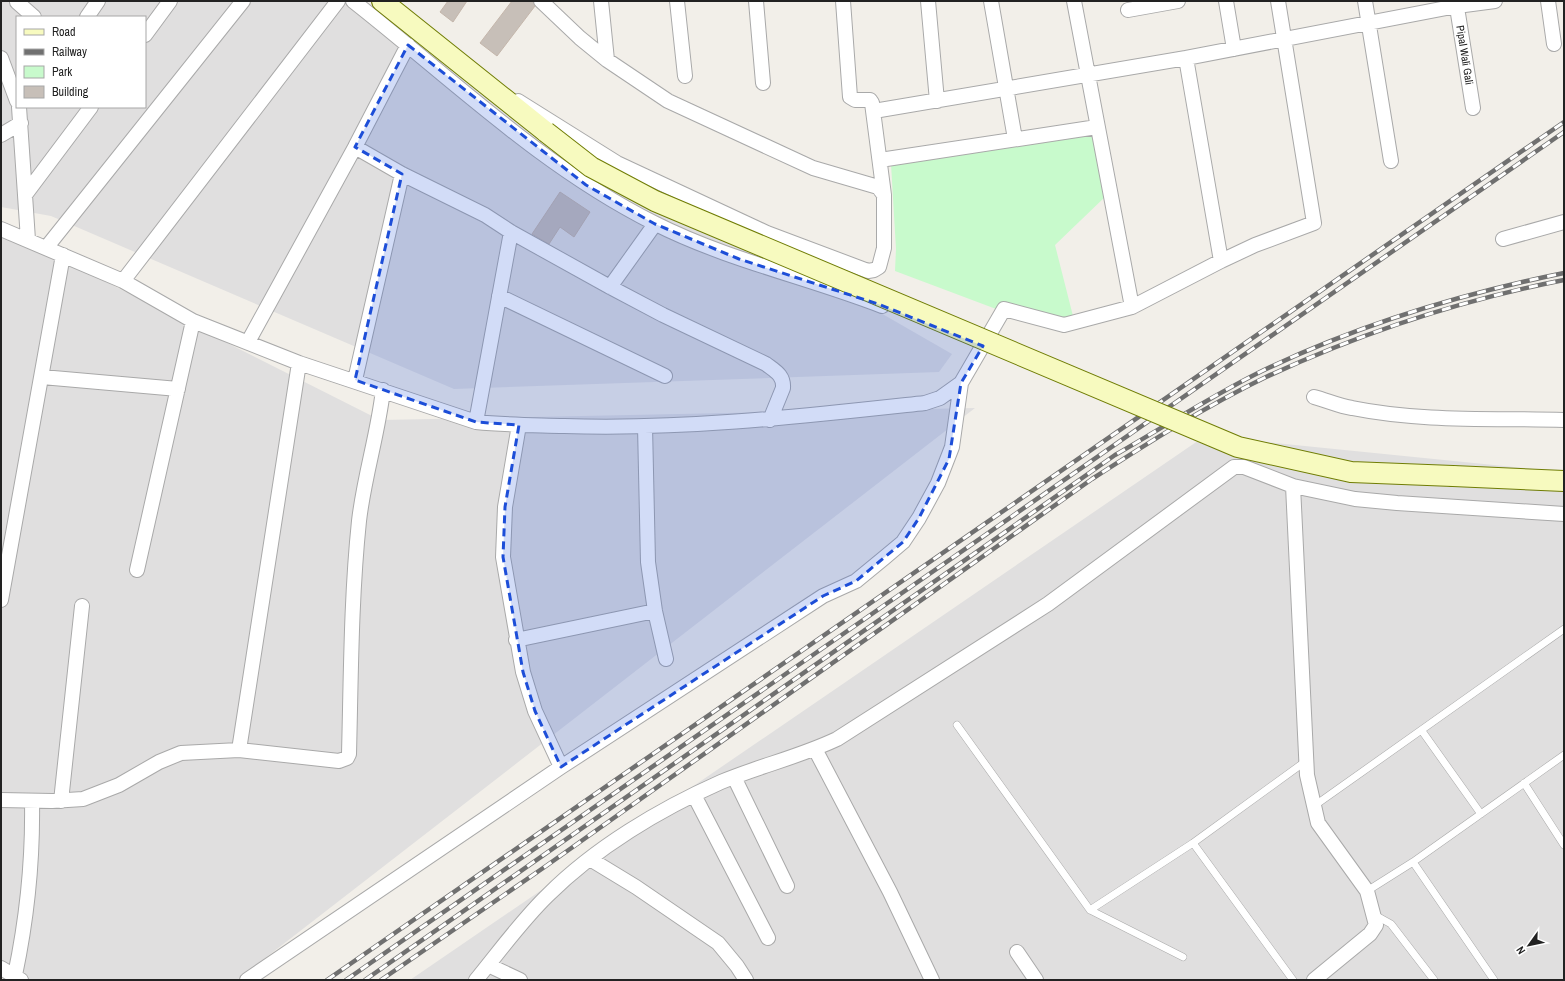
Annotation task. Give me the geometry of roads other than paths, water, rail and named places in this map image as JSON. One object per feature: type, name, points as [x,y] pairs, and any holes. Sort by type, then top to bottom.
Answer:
[{"type":"main road","points":[[382,1],[591,167],[655,200],[1238,447],[1351,472],[1564,481]]},
{"type":"street","points":[[87,16],[98,1]]},
{"type":"street","points":[[46,248],[243,1]]},
{"type":"street","points":[[123,281],[338,1]]},
{"type":"street","points":[[353,1],[512,130],[586,185],[655,224],[739,259],[878,304],[983,346]]},
{"type":"street","points":[[541,1],[580,38],[607,60],[668,101],[813,168],[878,187],[884,195]]},
{"type":"street","points":[[601,1],[607,60]]},
{"type":"street","points":[[678,1],[684,76]]},
{"type":"street","points":[[756,1],[763,83]]},
{"type":"street","points":[[483,82],[531,108],[617,163],[767,233],[868,271],[874,270],[879,267],[884,248],[884,195],[880,160],[874,111],[870,100],[855,100],[850,98],[843,1]]},
{"type":"street","points":[[928,1],[937,101]]},
{"type":"street","points":[[991,1],[1015,139]]},
{"type":"street","points":[[1074,1],[1132,307]]},
{"type":"street","points":[[1128,10],[1178,1]]},
{"type":"street","points":[[1226,1],[1234,49]]},
{"type":"street","points":[[248,980],[561,767],[823,596],[856,581],[903,542],[919,518],[938,483],[948,459],[954,436],[961,383],[1004,309],[1064,326],[1132,307],[1255,245],[1314,223],[1278,1]]},
{"type":"street","points":[[1366,1],[1391,161]]},
{"type":"street","points":[[874,111],[1186,58],[1369,24],[1457,4],[1495,1]]},
{"type":"street","points":[[1548,1],[1554,44]]},
{"type":"street","points":[[17,2],[33,16]]},
{"type":"street","points":[[146,34],[168,2]]},
{"type":"street","name":"Pipal Wali Gali","points":[[1457,4],[1473,108]]},
{"type":"street","points":[[248,342],[355,147],[408,45]]},
{"type":"street","points":[[1,58],[16,98]]},
{"type":"street","points":[[1186,58],[1221,261]]},
{"type":"street","points":[[19,108],[28,240]]},
{"type":"street","points":[[26,196],[90,108]]},
{"type":"street","points":[[1,135],[21,123]]},
{"type":"street","points":[[880,160],[1097,127]]},
{"type":"street","points":[[355,147],[402,174],[485,215],[511,232],[663,315],[766,364],[779,373],[784,382],[770,420]]},
{"type":"street","points":[[355,380],[402,174]]},
{"type":"street","points":[[1503,239],[1564,222]]},
{"type":"street","points":[[610,287],[655,224]]},
{"type":"street","points":[[1,229],[123,281],[193,321],[299,363],[355,380],[476,422],[594,427],[770,420],[925,403],[940,398],[961,383]]},
{"type":"street","points":[[476,422],[511,232]]},
{"type":"street","points":[[1,600],[63,255]]},
{"type":"street","points":[[499,296],[665,376]]},
{"type":"street","points":[[137,570],[193,321]]},
{"type":"street","points":[[239,750],[299,363]]},
{"type":"street","points":[[42,376],[178,389]]},
{"type":"street","points":[[1,800],[32,802],[84,799],[119,785],[174,755],[239,750],[339,761],[347,758],[349,754],[356,549],[366,480],[380,420],[383,390]]},
{"type":"street","points":[[1314,396],[1351,408],[1386,413],[1422,416],[1564,420]]},
{"type":"street","points":[[519,425],[505,507],[503,557],[516,640],[523,672],[535,711],[561,767]]},
{"type":"street","points":[[645,426],[646,538],[655,611],[666,659]]},
{"type":"street","points":[[476,980],[548,895],[590,859],[647,821],[694,795],[734,777],[815,749],[837,739],[991,642],[1048,604],[1234,467],[1244,467],[1293,486],[1355,499],[1564,514]]},
{"type":"street","points":[[1293,486],[1306,775],[1318,823],[1367,891],[1376,925],[1370,934],[1314,980]]},
{"type":"street","points":[[61,801],[82,606]]},
{"type":"street","points":[[516,640],[655,611]]},
{"type":"street","points":[[815,749],[890,892],[932,980]]},
{"type":"street","points":[[734,777],[787,886]]},
{"type":"street","points":[[694,795],[768,938]]},
{"type":"street","points":[[1,968],[18,978],[28,895],[32,834],[32,802]]},
{"type":"street","points":[[590,859],[636,887],[718,943],[737,966],[746,980]]},
{"type":"street","points":[[1017,952],[1036,980]]},
{"type":"street","points":[[488,965],[520,980]]},
{"type":"lane","points":[[1314,806],[1564,629]]},
{"type":"lane","points":[[957,725],[1090,910],[1183,957]]},
{"type":"lane","points":[[1422,731],[1481,814]]},
{"type":"lane","points":[[1367,891],[1413,862],[1564,755]]},
{"type":"lane","points":[[1090,910],[1192,843],[1306,761]]},
{"type":"lane","points":[[1524,783],[1564,845]]},
{"type":"lane","points":[[1192,843],[1293,980]]},
{"type":"lane","points":[[1413,862],[1494,980]]},
{"type":"lane","points":[[1373,914],[1391,924],[1434,980]]},
{"type":"railway","points":[[327,980],[1564,122]]},
{"type":"railway","points":[[346,980],[1564,132]]},
{"type":"railway","points":[[365,980],[1115,455],[1224,391],[1298,354],[1335,339],[1372,325],[1448,301],[1525,281],[1564,273]]},
{"type":"railway","points":[[381,980],[546,866],[1092,479],[1178,425],[1221,400],[1266,377],[1375,332],[1487,297],[1564,280]]}]
